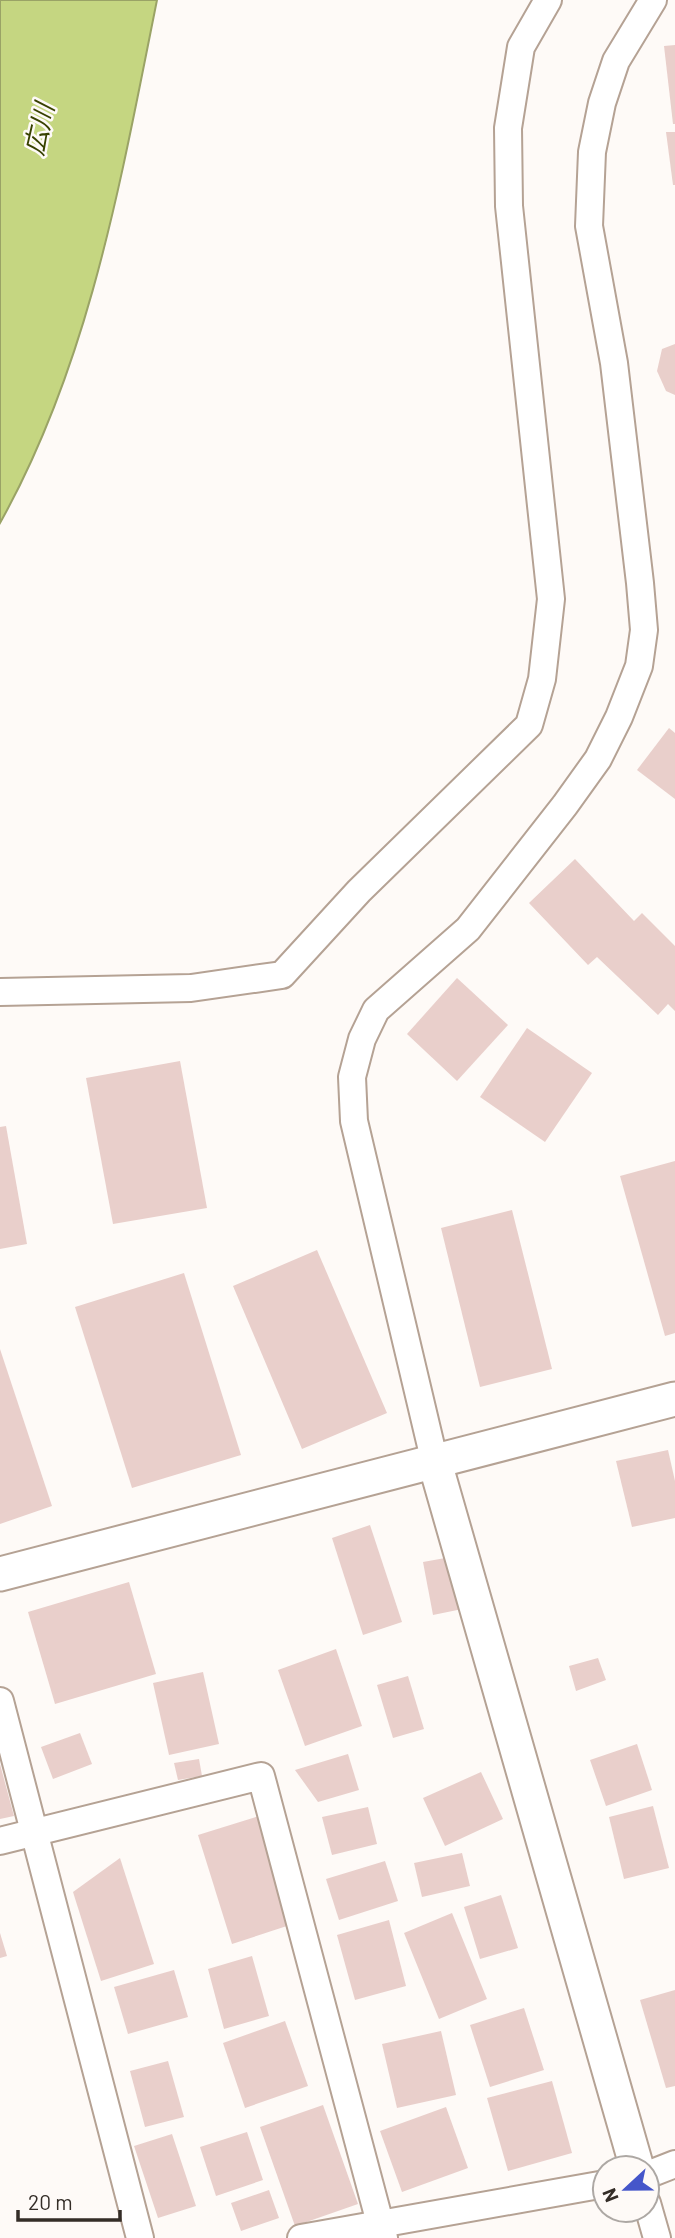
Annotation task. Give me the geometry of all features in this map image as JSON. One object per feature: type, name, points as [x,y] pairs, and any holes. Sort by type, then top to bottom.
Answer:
[{"type":"street","points":[[0,992],[191,988],[282,975],[359,891],[529,724],[542,679],[551,599],[509,206],[508,128],[521,47],[548,0]]},
{"type":"street","points":[[633,2154],[435,1463],[354,1121],[352,1077],[362,1039],[376,1010],[468,929],[598,759],[619,717],[639,666],[644,630],[640,583],[614,363],[589,226],[592,152],[601,103],[616,61],[653,0]]},
{"type":"street","points":[[0,1574],[675,1399]]},
{"type":"street","points":[[0,1701],[141,2238]]},
{"type":"street","points":[[0,1840],[261,1776],[382,2231]]},
{"type":"street","points":[[300,2238],[382,2231],[591,2187]]},
{"type":"water","name":"広川","points":[[0,0],[157,0],[115,202],[80,334],[31,462],[0,523]]},
{"type":"building","points":[[675,45],[675,124],[673,124],[664,46]]},
{"type":"building","points":[[666,132],[675,132],[675,185],[673,185]]},
{"type":"building","points":[[675,344],[675,395],[666,391],[657,371],[662,349]]},
{"type":"building","points":[[669,728],[675,733],[675,799],[637,770]]},
{"type":"building","points":[[575,859],[634,921],[642,913],[675,946],[675,1011],[668,1004],[658,1015],[597,957],[588,965],[529,903]]},
{"type":"building","points":[[457,978],[508,1025],[457,1081],[407,1034]]},
{"type":"building","points":[[527,1028],[592,1073],[545,1142],[480,1097]]},
{"type":"building","points":[[180,1061],[207,1208],[113,1224],[86,1078]]},
{"type":"building","points":[[6,1126],[27,1244],[0,1249],[0,1127]]},
{"type":"building","points":[[675,1161],[675,1333],[665,1336],[620,1176]]},
{"type":"building","points":[[512,1210],[552,1369],[480,1387],[441,1228]]},
{"type":"building","points":[[317,1250],[387,1413],[302,1449],[233,1286]]},
{"type":"building","points":[[184,1273],[241,1455],[132,1488],[75,1307]]},
{"type":"building","points":[[0,1349],[52,1506],[0,1524]]},
{"type":"building","points":[[668,1450],[675,1481],[675,1518],[632,1527],[616,1461]]},
{"type":"building","points":[[370,1525],[402,1622],[363,1635],[332,1538]]},
{"type":"building","points":[[462,1555],[472,1607],[433,1615],[423,1562]]},
{"type":"building","points":[[129,1582],[156,1674],[55,1704],[28,1612]]},
{"type":"building","points":[[336,1649],[362,1726],[305,1746],[278,1670]]},
{"type":"building","points":[[598,1658],[606,1680],[576,1691],[569,1666]]},
{"type":"building","points":[[203,1672],[219,1744],[169,1755],[153,1683]]},
{"type":"building","points":[[408,1676],[424,1729],[393,1738],[377,1685]]},
{"type":"building","points":[[80,1733],[92,1764],[53,1779],[41,1747]]},
{"type":"building","points":[[637,1744],[652,1790],[606,1806],[590,1760]]},
{"type":"building","points":[[348,1754],[359,1790],[318,1802],[295,1770]]},
{"type":"building","points":[[199,1759],[202,1776],[178,1780],[174,1763]]},
{"type":"building","points":[[0,1764],[14,1816],[0,1819]]},
{"type":"building","points":[[481,1772],[503,1819],[445,1846],[423,1798]]},
{"type":"building","points":[[653,1806],[669,1868],[624,1879],[609,1817]]},
{"type":"building","points":[[368,1807],[377,1844],[332,1855],[322,1817]]},
{"type":"building","points":[[259,1816],[293,1924],[232,1944],[198,1835]]},
{"type":"building","points":[[462,1853],[470,1886],[422,1897],[414,1863]]},
{"type":"building","points":[[120,1858],[154,1964],[101,1981],[73,1892]]},
{"type":"building","points":[[385,1861],[398,1901],[339,1920],[326,1879]]},
{"type":"building","points":[[501,1895],[518,1948],[480,1959],[464,1907]]},
{"type":"building","points":[[452,1913],[487,1999],[439,2019],[404,1933]]},
{"type":"building","points":[[389,1920],[406,1986],[355,2000],[337,1935]]},
{"type":"building","points":[[0,1933],[7,1956],[0,1958]]},
{"type":"building","points":[[252,1956],[269,2016],[224,2029],[208,1969]]},
{"type":"building","points":[[174,1970],[188,2017],[128,2034],[114,1987]]},
{"type":"building","points":[[675,1990],[675,2086],[666,2088],[640,2000]]},
{"type":"building","points":[[524,2008],[544,2070],[490,2087],[470,2025]]},
{"type":"building","points":[[285,2021],[308,2086],[245,2108],[223,2043]]},
{"type":"building","points":[[441,2031],[456,2095],[397,2108],[382,2044]]},
{"type":"building","points":[[168,2061],[184,2117],[145,2127],[130,2071]]},
{"type":"building","points":[[552,2081],[572,2153],[508,2171],[487,2098]]},
{"type":"building","points":[[323,2105],[358,2204],[295,2226],[260,2127]]},
{"type":"building","points":[[446,2107],[468,2168],[402,2192],[380,2131]]},
{"type":"building","points":[[247,2132],[263,2180],[216,2196],[200,2147]]},
{"type":"building","points":[[172,2134],[196,2206],[158,2218],[134,2146]]},
{"type":"building","points":[[269,2190],[279,2218],[241,2231],[231,2203]]}]
